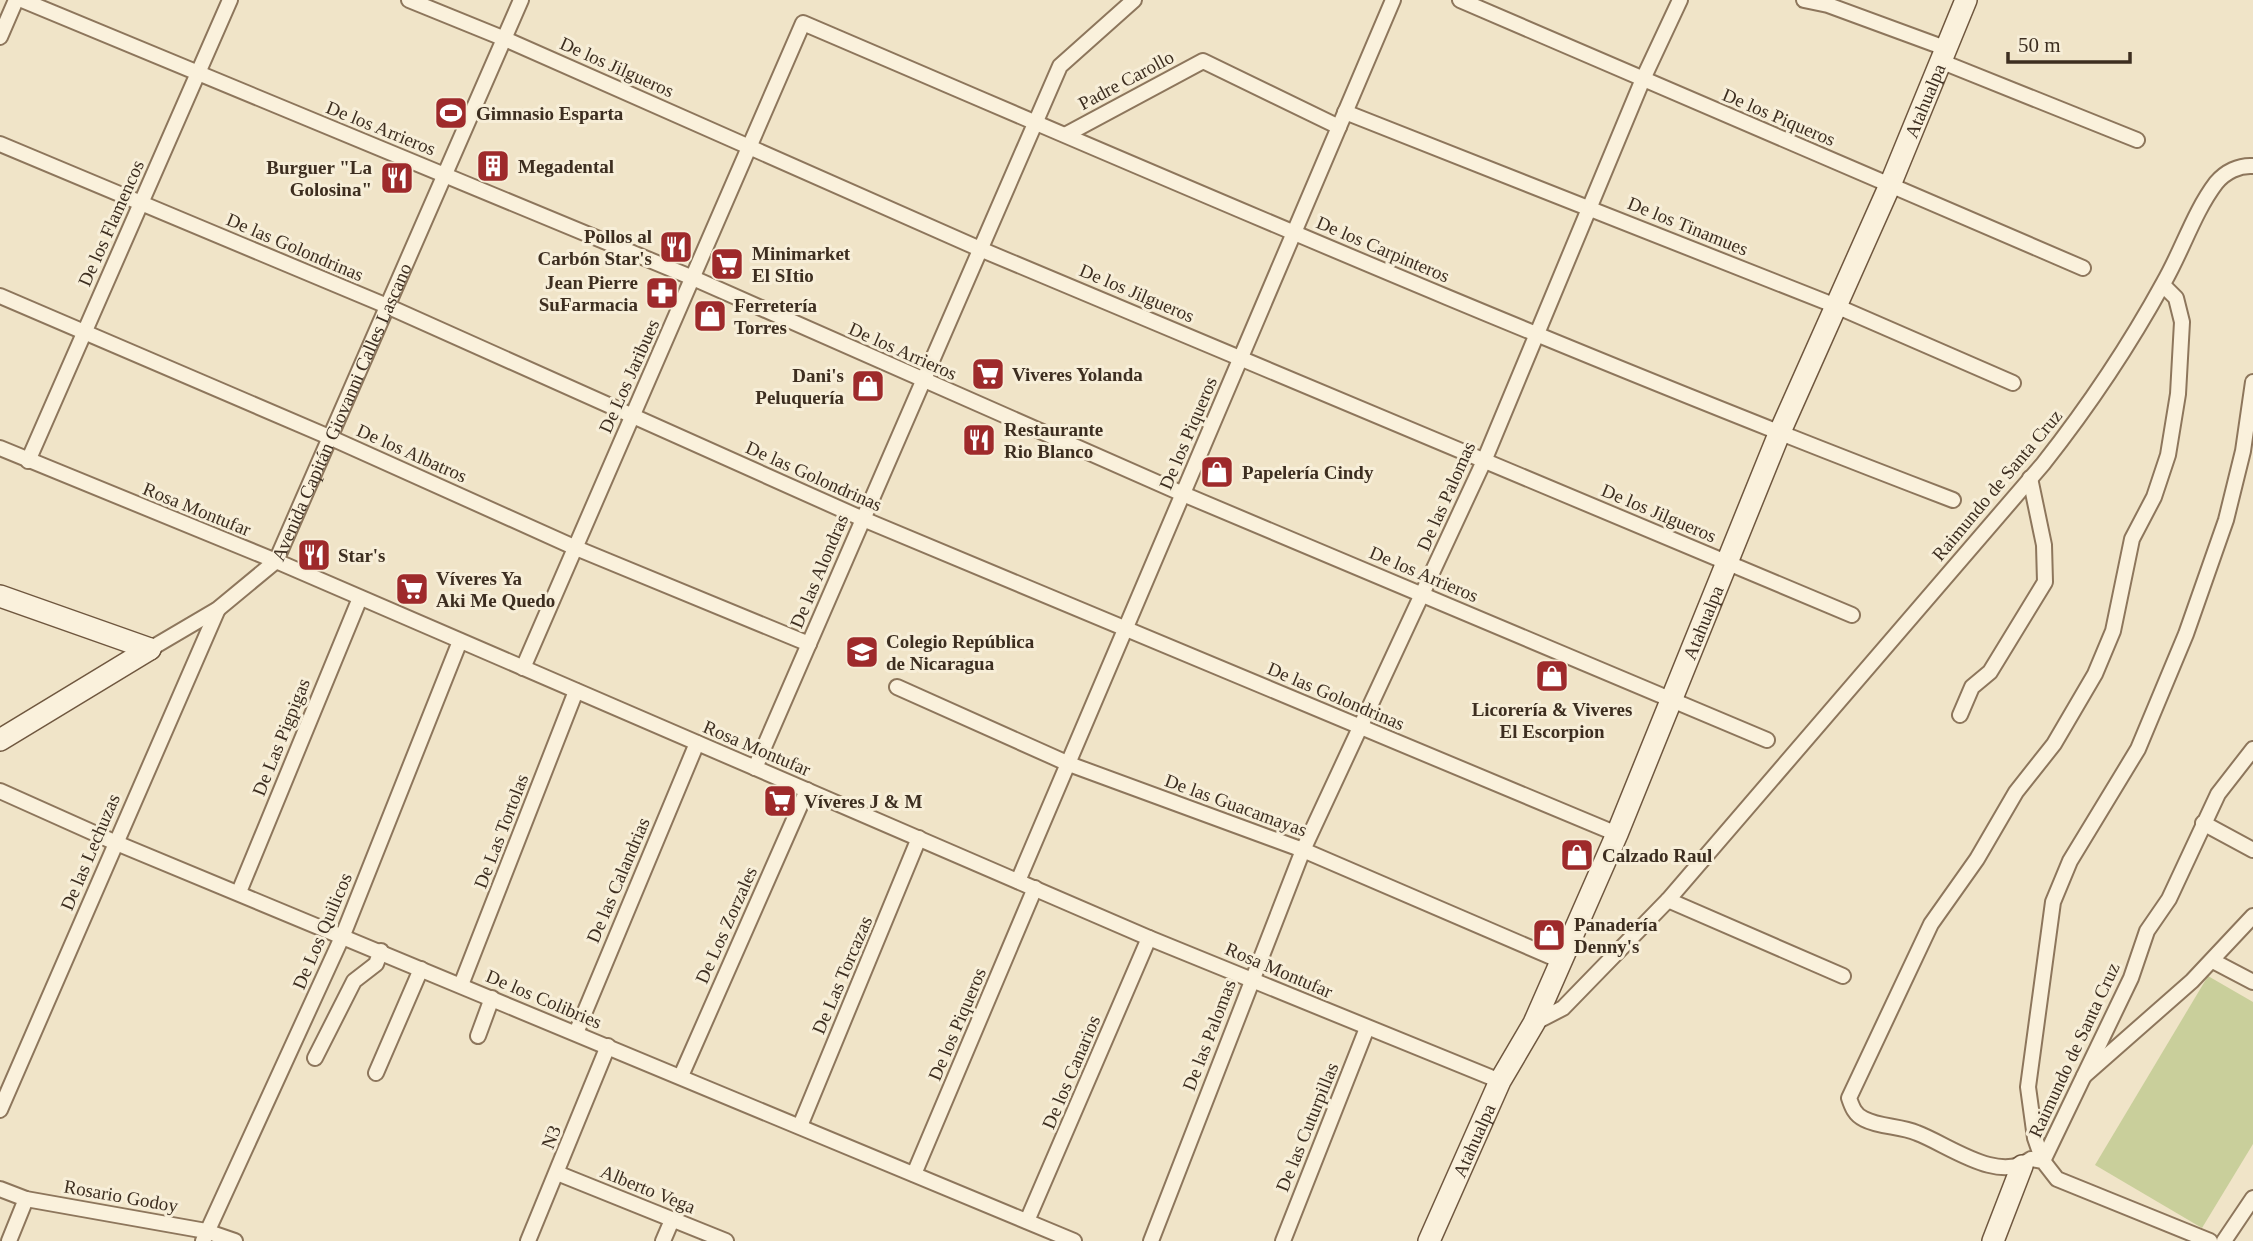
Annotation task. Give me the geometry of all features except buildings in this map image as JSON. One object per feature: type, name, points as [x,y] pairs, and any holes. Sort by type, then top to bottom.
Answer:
[{"type":"street","points":[[0,37],[16,0]]},
{"type":"street","name":"De los Arrieros","points":[[22,0],[694,278],[923,382],[1183,495],[1767,740]]},
{"type":"street","name":"De los Flamencos","points":[[28,461],[230,0]]},
{"type":"street","name":"De los Jilgueros","points":[[409,0],[505,38],[980,249],[1852,615]]},
{"type":"street","name":"Avenida Capitán Giovanni Calles Lascano","points":[[0,740],[218,609],[276,561],[521,0]]},
{"type":"street","name":"De las Alondras","points":[[755,768],[1060,66],[1133,0]]},
{"type":"street","name":"De los Piqueros","points":[[1018,881],[1393,0]]},
{"type":"street","name":"De los Piqueros","points":[[1460,0],[2083,268]]},
{"type":"street","name":"De las Palomas","points":[[1151,1241],[1303,850],[1484,461],[1643,79],[1680,0]]},
{"type":"street","points":[[1804,0],[1828,5],[2137,140]]},
{"type":"street","name":"Atahualpa","points":[[1429,1241],[1500,1081],[1534,1023],[1617,834],[1779,434],[1889,185],[1966,0]]},
{"type":"street","name":"De los Carpinteros","points":[[803,23],[1537,334],[1779,434],[1953,500]]},
{"type":"street","name":"De Los Jaribues","points":[[523,668],[803,23]]},
{"type":"street","name":"Padre Carollo","points":[[1067,134],[1203,61],[1339,127]]},
{"type":"street","name":"De los Tinamues","points":[[1345,112],[1836,306],[2013,383]]},
{"type":"street","name":"De las Golondrinas","points":[[0,144],[387,306],[632,418],[863,519],[1617,834]]},
{"type":"street","name":"Raimundo de Santa Cruz","points":[[1534,1023],[1563,1008],[1668,900],[2030,478],[2086,410],[2163,285],[2217,181],[2242,166],[2253,166]]},
{"type":"street","points":[[2163,285],[2176,298],[2182,322],[2178,394],[2168,455],[2154,497],[2132,539],[2113,631],[2095,674],[2054,744],[2016,792],[1977,859],[1931,924],[1849,1098],[1852,1109],[1865,1119],[1916,1132],[1988,1165],[2032,1164],[2057,1180],[2210,1241]]},
{"type":"street","name":"De los Albatros","points":[[0,296],[328,437],[576,548],[809,644]]},
{"type":"street","name":"Raimundo de Santa Cruz","points":[[2032,1164],[2035,1138],[2029,1077],[2053,902],[2070,860],[2138,749],[2186,634],[2226,520],[2243,451],[2253,382]]},
{"type":"street","name":"Rosa Montufar","points":[[0,448],[276,561],[1149,938],[1500,1081]]},
{"type":"street","points":[[1960,715],[1972,687],[1990,672],[2045,582],[2044,545],[2030,478]]},
{"type":"street","points":[[0,596],[149,649]]},
{"type":"street","name":"De Las Pigpigas","points":[[239,892],[359,598]]},
{"type":"street","name":"De las Lechuzas","points":[[0,1110],[114,842],[218,609]]},
{"type":"street","name":"De Los Quilicos","points":[[204,1236],[343,935],[460,641]]},
{"type":"street","name":"De las Guacamayas","points":[[897,687],[1069,764],[1303,850],[1561,961]]},
{"type":"street","name":"De Las Tortolas","points":[[461,985],[576,691]]},
{"type":"street","name":"De las Calandrias","points":[[576,1033],[697,743]]},
{"type":"street","name":"Raimundo de Santa Cruz","points":[[2032,1164],[2080,1081],[2131,978],[2147,931],[2169,899],[2203,824],[2233,771],[2253,749]]},
{"type":"street","name":"De Los Zorzales","points":[[681,1076],[807,790]]},
{"type":"street","name":"De los Colibries","points":[[0,791],[114,842],[1074,1241]]},
{"type":"street","points":[[2203,824],[2253,849]]},
{"type":"street","name":"De Las Torcazas","points":[[800,1126],[919,838]]},
{"type":"street","name":"De los Piqueros","points":[[914,1174],[1035,888]]},
{"type":"street","points":[[1668,900],[1843,976]]},
{"type":"street","points":[[2080,1081],[2213,961],[2253,916]]},
{"type":"street","name":"De los Canarios","points":[[1027,1221],[1149,938]]},
{"type":"street","points":[[315,1058],[354,981],[376,964],[381,951]]},
{"type":"street","points":[[2213,961],[2253,982]]},
{"type":"street","points":[[376,1073],[421,969]]},
{"type":"street","points":[[478,1036],[492,998]]},
{"type":"street","name":"De las Cuturpillas","points":[[1283,1241],[1367,1028]]},
{"type":"street","name":"N3","points":[[528,1241],[608,1046]]},
{"type":"street","points":[[1993,1241],[2032,1164]]},
{"type":"street","name":"Alberto Vega","points":[[557,1173],[726,1241]]},
{"type":"street","name":"Rosario Godoy","points":[[0,1189],[26,1199],[235,1241]]},
{"type":"street","points":[[2224,1241],[2253,1198]]},
{"type":"street","points":[[9,1241],[26,1199]]},
{"type":"street","points":[[663,1241],[672,1220]]},
{"type":"green space","points":[[2208,976],[2253,1002],[2253,1144],[2202,1228],[2095,1165]]},
{"type":"place","name":"Gimnasio Esparta","points":[[451,113]]},
{"type":"place","name":"Megadental","points":[[493,166]]},
{"type":"place","name":"Burguer \"La Golosina\"","points":[[397,178]]},
{"type":"place","name":"Pollos al Carbón Star's","points":[[676,247]]},
{"type":"place","name":"Minimarket El SItio","points":[[727,264]]},
{"type":"place","name":"Jean Pierre SuFarmacia","points":[[662,293]]},
{"type":"place","name":"Ferretería Torres","points":[[710,316]]},
{"type":"place","name":"Viveres Yolanda","points":[[988,374]]},
{"type":"place","name":"Dani's Peluquería","points":[[868,386]]},
{"type":"place","name":"Restaurante Rio Blanco","points":[[979,440]]},
{"type":"place","name":"Papelería Cindy","points":[[1217,472]]},
{"type":"place","name":"Star's","points":[[314,555]]},
{"type":"place","name":"Víveres Ya Aki Me Quedo","points":[[412,589]]},
{"type":"place","name":"Colegio República de Nicaragua","points":[[862,652]]},
{"type":"place","name":"Licorería & Viveres El Escorpion","points":[[1552,676]]},
{"type":"place","name":"Víveres J & M","points":[[780,801]]},
{"type":"place","name":"Calzado Raul","points":[[1577,855]]},
{"type":"place","name":"Panadería Denny's","points":[[1549,935]]}]
